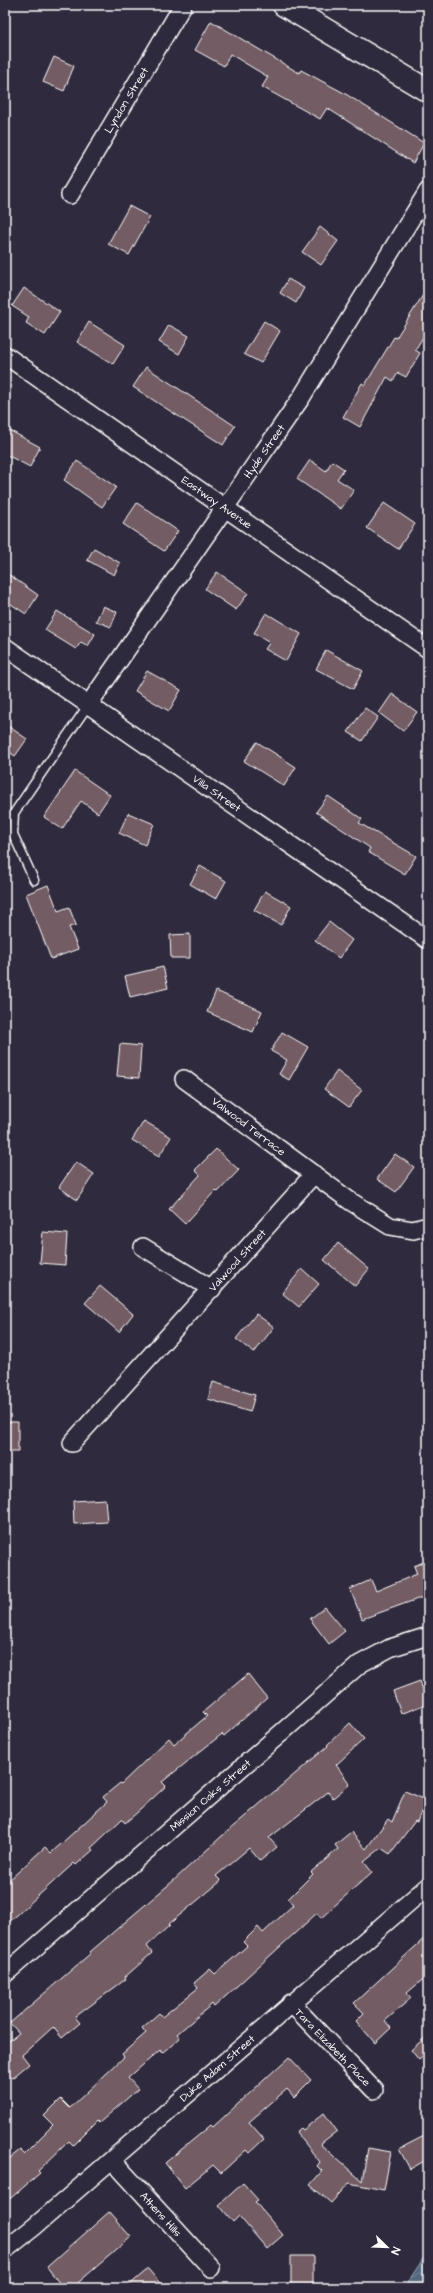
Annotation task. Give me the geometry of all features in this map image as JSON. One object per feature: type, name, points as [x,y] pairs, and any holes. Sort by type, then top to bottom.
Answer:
[{"type":"street","name":"Lyndon Street","points":[[70,195],[182,5]]},
{"type":"street","points":[[284,5],[428,91]]},
{"type":"street","name":"Hyde Street","points":[[89,704],[326,359],[428,191]]},
{"type":"street","name":"Eastway Avenue","points":[[5,355],[428,649]]},
{"type":"street","name":"Villa Street","points":[[5,647],[428,940]]},
{"type":"street","name":"Valwood Terrace","points":[[184,1079],[314,1174]]},
{"type":"street","points":[[314,1174],[350,1201],[390,1226],[413,1230],[428,1226]]},
{"type":"street","name":"Valwood Street","points":[[72,1443],[314,1174]]},
{"type":"street","points":[[143,1247],[212,1289]]},
{"type":"street","name":"Mission Oaks Street","points":[[5,1974],[360,1664],[390,1648],[428,1636]]},
{"type":"street","name":"Duke Adam Street","points":[[5,2250],[112,2160],[291,2003],[428,1886]]},
{"type":"street","name":"Tara Elizabeth Place","points":[[291,2003],[374,2090]]},
{"type":"street","name":"Athens Hills","points":[[112,2160],[211,2268]]},
{"type":"lane","points":[[34,880],[13,834],[14,813],[89,704]]},
{"type":"water","points":[[428,2251],[428,2288],[404,2288]]},
{"type":"building","points":[[211,21],[299,73],[301,70],[344,93],[424,143],[413,163],[327,108],[320,119],[262,87],[268,77],[230,54],[224,66],[195,50]]},
{"type":"building","points":[[54,57],[74,66],[64,91],[43,82]]},
{"type":"building","points":[[129,206],[150,217],[129,255],[108,244]]},
{"type":"building","points":[[320,227],[338,241],[321,265],[302,252]]},
{"type":"building","points":[[288,279],[304,288],[296,303],[280,293]]},
{"type":"building","points":[[428,287],[428,329],[415,350],[420,353],[406,377],[398,373],[393,381],[387,377],[360,427],[343,417],[362,383],[365,385],[394,337],[396,338]]},
{"type":"building","points":[[24,288],[60,312],[45,335],[26,323],[29,317],[12,306]]},
{"type":"building","points":[[264,321],[280,331],[261,363],[244,354]]},
{"type":"building","points":[[89,322],[125,345],[113,364],[77,342]]},
{"type":"building","points":[[169,325],[189,336],[179,354],[159,342]]},
{"type":"building","points":[[146,367],[235,426],[223,445],[133,387]]},
{"type":"building","points":[[9,430],[40,447],[30,467],[5,454],[5,437]]},
{"type":"building","points":[[310,460],[326,471],[332,461],[344,469],[337,479],[354,490],[341,509],[297,479]]},
{"type":"building","points":[[77,461],[116,487],[102,507],[64,480]]},
{"type":"building","points":[[137,503],[178,531],[164,551],[123,524]]},
{"type":"building","points":[[384,503],[415,524],[398,549],[367,528]]},
{"type":"building","points":[[94,548],[120,563],[114,575],[87,560]]},
{"type":"building","points":[[5,572],[38,595],[26,614],[5,600]]},
{"type":"building","points":[[217,572],[248,593],[236,610],[205,589]]},
{"type":"building","points":[[103,606],[117,612],[111,627],[96,621]]},
{"type":"building","points":[[57,611],[95,634],[88,646],[81,642],[76,649],[45,630]]},
{"type":"building","points":[[266,613],[301,634],[286,661],[265,649],[270,642],[254,633]]},
{"type":"building","points":[[326,650],[363,671],[353,689],[316,669]]},
{"type":"building","points":[[147,671],[181,690],[169,711],[135,691]]},
{"type":"building","points":[[392,694],[417,712],[403,731],[379,713]]},
{"type":"building","points":[[365,708],[378,717],[362,741],[348,732]]},
{"type":"building","points":[[5,724],[27,739],[15,756],[5,749]]},
{"type":"building","points":[[257,742],[296,767],[284,786],[244,761]]},
{"type":"building","points":[[75,771],[110,795],[98,813],[81,801],[62,829],[44,817]]},
{"type":"building","points":[[328,796],[362,819],[359,823],[416,856],[405,874],[368,852],[370,848],[316,812]]},
{"type":"building","points":[[128,813],[154,824],[145,845],[119,833]]},
{"type":"building","points":[[200,866],[226,881],[216,899],[190,884]]},
{"type":"building","points":[[48,885],[58,911],[69,907],[76,925],[69,927],[78,949],[51,959],[26,894]]},
{"type":"building","points":[[265,891],[291,906],[281,925],[254,910]]},
{"type":"building","points":[[329,922],[352,940],[339,958],[315,940]]},
{"type":"building","points":[[190,934],[190,958],[171,958],[170,935]]},
{"type":"building","points":[[163,967],[168,988],[130,997],[125,976]]},
{"type":"building","points":[[216,991],[262,1011],[253,1032],[207,1012]]},
{"type":"building","points":[[282,1032],[308,1047],[289,1080],[279,1074],[287,1060],[271,1051]]},
{"type":"building","points":[[120,1044],[141,1046],[139,1078],[117,1076]]},
{"type":"building","points":[[337,1071],[362,1090],[349,1107],[324,1089]]},
{"type":"building","points":[[144,1121],[171,1137],[159,1156],[132,1140]]},
{"type":"building","points":[[216,1149],[239,1170],[218,1192],[216,1190],[185,1224],[169,1209],[200,1175],[195,1170]]},
{"type":"building","points":[[395,1154],[414,1167],[396,1192],[377,1179]]},
{"type":"building","points":[[76,1162],[94,1174],[77,1200],[59,1187]]},
{"type":"building","points":[[43,1232],[67,1234],[65,1265],[40,1263]]},
{"type":"building","points":[[338,1243],[369,1269],[355,1286],[324,1260]]},
{"type":"building","points":[[302,1269],[319,1284],[299,1307],[282,1293]]},
{"type":"building","points":[[100,1286],[133,1314],[119,1332],[85,1303]]},
{"type":"building","points":[[256,1314],[274,1327],[254,1353],[236,1339]]},
{"type":"building","points":[[213,1382],[255,1395],[250,1412],[208,1399]]},
{"type":"building","points":[[5,1422],[18,1422],[18,1452],[5,1452]]},
{"type":"building","points":[[105,1499],[107,1522],[74,1524],[73,1501]]},
{"type":"building","points":[[428,1560],[428,1600],[426,1596],[362,1619],[350,1589],[371,1580],[376,1591],[417,1574],[414,1566]]},
{"type":"building","points":[[325,1607],[345,1631],[329,1644],[310,1619]]},
{"type":"building","points":[[248,1674],[267,1698],[224,1736],[222,1734],[162,1782],[166,1786],[140,1810],[125,1823],[122,1819],[91,1848],[93,1850],[76,1865],[74,1863],[5,1926],[5,1884],[45,1847],[51,1853],[107,1802],[103,1797],[120,1783],[121,1784],[169,1738],[174,1744],[207,1716],[203,1712]]},
{"type":"building","points":[[420,1681],[428,1703],[401,1714],[393,1691]]},
{"type":"building","points":[[350,1723],[364,1739],[336,1765],[350,1784],[333,1798],[328,1792],[269,1838],[277,1847],[260,1861],[249,1848],[216,1876],[221,1881],[169,1924],[170,1925],[147,1946],[152,1953],[125,1977],[126,1979],[75,2017],[80,2023],[62,2038],[53,2027],[22,2055],[29,2064],[12,2078],[5,2070],[5,2044],[19,2033],[10,2023],[173,1881],[222,1836],[328,1746],[327,1745]]},
{"type":"building","points":[[405,1791],[426,1800],[417,1822],[415,1821],[390,1854],[381,1848],[364,1862],[372,1872],[321,1918],[317,1913],[214,2007],[212,2004],[177,2034],[180,2038],[163,2053],[160,2050],[128,2078],[138,2089],[99,2123],[97,2121],[73,2145],[69,2141],[38,2171],[40,2173],[5,2203],[5,2162],[20,2150],[24,2154],[53,2125],[44,2116],[61,2099],[70,2108],[124,2057],[122,2054],[146,2033],[142,2028],[159,2013],[162,2017],[198,1988],[194,1983],[210,1969],[215,1974],[247,1946],[243,1942],[258,1927],[263,1933],[294,1904],[288,1899],[313,1874],[311,1872],[338,1849],[335,1845],[351,1832],[366,1849],[388,1819],[392,1822]]},
{"type":"building","points":[[428,1935],[428,1975],[407,1993],[411,1998],[385,2021],[391,2028],[375,2043],[356,2021],[364,2013],[354,2003]]},
{"type":"building","points":[[428,2035],[428,2052],[419,2060],[411,2050]]},
{"type":"building","points":[[289,2057],[311,2080],[294,2097],[287,2089],[249,2122],[264,2139],[249,2153],[246,2150],[221,2173],[213,2165],[185,2188],[165,2163],[211,2125],[213,2127]]},
{"type":"building","points":[[324,2113],[337,2131],[320,2144],[362,2181],[368,2148],[391,2152],[384,2190],[349,2183],[331,2203],[310,2185],[322,2171],[317,2166],[320,2162],[296,2132],[301,2128],[303,2130]]},
{"type":"building","points":[[424,2136],[428,2144],[428,2159],[410,2169],[399,2149]]},
{"type":"building","points":[[243,2183],[258,2200],[255,2202],[283,2235],[267,2249],[239,2216],[233,2222],[219,2205]]},
{"type":"building","points":[[109,2212],[131,2237],[72,2288],[63,2288],[47,2267]]},
{"type":"building","points":[[291,2256],[313,2256],[313,2288],[291,2288]]},
{"type":"building","points":[[148,2269],[164,2288],[126,2288]]}]
